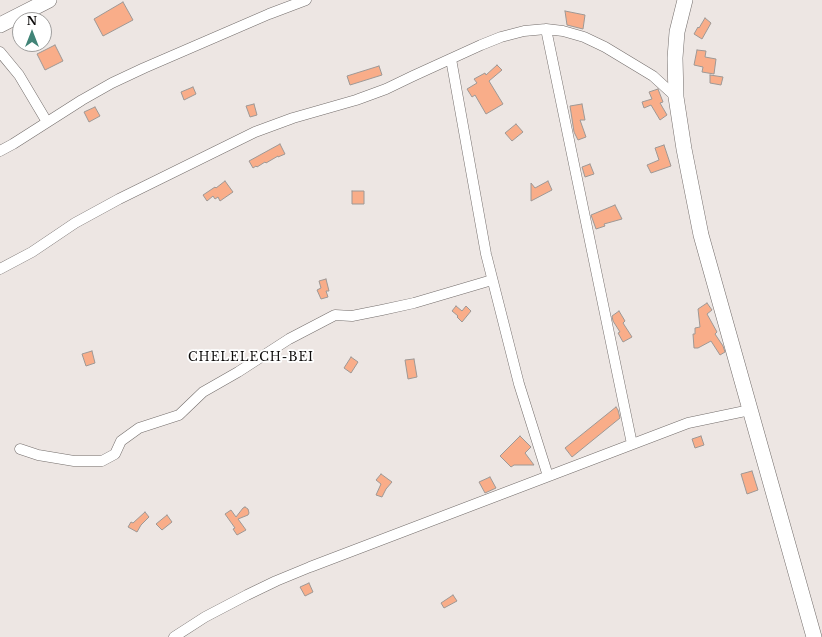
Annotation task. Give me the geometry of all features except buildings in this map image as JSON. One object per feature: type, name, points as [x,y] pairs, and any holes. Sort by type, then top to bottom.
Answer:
[{"type":"main road","points":[[0,25],[50,0]]},
{"type":"main road","points":[[685,0],[677,32],[675,58],[676,97],[684,149],[701,235],[814,637]]},
{"type":"street","points":[[0,151],[112,83],[270,14],[306,0]]},
{"type":"street","points":[[0,269],[32,252],[75,223],[119,199],[255,132],[293,118],[356,100],[386,89],[501,37],[524,31],[546,29],[564,31],[584,37],[605,47],[653,76],[676,97]]},
{"type":"street","points":[[546,29],[632,444]]},
{"type":"street","points":[[0,52],[19,75],[47,122]]},
{"type":"street","points":[[451,59],[475,200],[492,280],[519,384],[548,476]]},
{"type":"street","points":[[20,450],[38,455],[74,460],[102,461],[115,454],[121,441],[139,428],[179,414],[203,392],[238,372],[289,339],[335,315],[352,316],[414,303],[492,280]]},
{"type":"street","points":[[174,637],[205,618],[276,581],[688,423],[750,410]]},
{"type":"district","name":"CHELELECH-BEI","points":[[251,358]]}]
